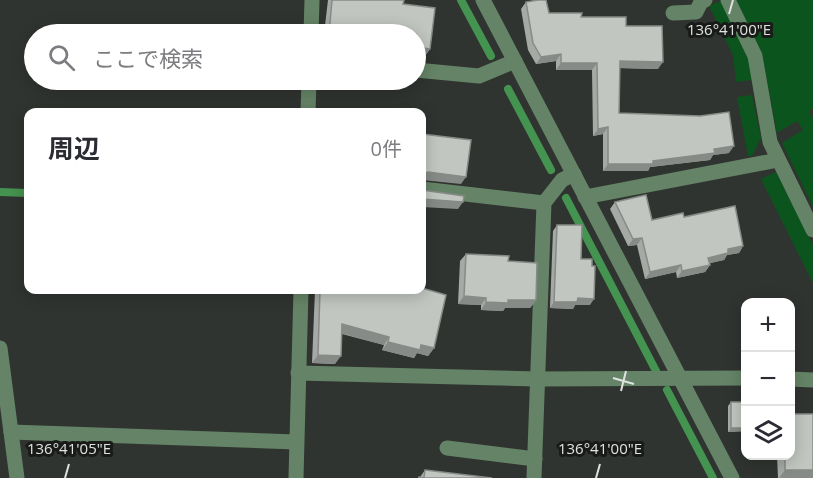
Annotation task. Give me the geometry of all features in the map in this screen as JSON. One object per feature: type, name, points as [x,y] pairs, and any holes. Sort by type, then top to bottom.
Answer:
[{"type":"street","points":[[311,24],[312,0]]},
{"type":"street","points":[[483,0],[732,478]]},
{"type":"street","points":[[673,13],[696,12],[701,2],[705,0]]},
{"type":"street","points":[[728,0],[755,56],[770,142],[813,230]]},
{"type":"street","points":[[426,71],[478,76],[515,61]]},
{"type":"street","points":[[308,108],[309,90]]},
{"type":"street","points":[[585,197],[778,160]]},
{"type":"street","points":[[534,478],[544,203],[561,180],[574,174]]},
{"type":"street","points":[[426,189],[544,203]]},
{"type":"street","points":[[296,478],[301,294]]},
{"type":"street","points":[[0,348],[16,478]]},
{"type":"street","points":[[298,373],[537,379],[741,378]]},
{"type":"street","points":[[795,379],[813,380]]},
{"type":"street","points":[[11,432],[296,442]]},
{"type":"street","points":[[447,448],[535,459]]},
{"type":"green space","points":[[723,0],[749,57],[752,80],[736,82],[733,55],[709,6]]},
{"type":"green space","points":[[736,0],[813,0],[813,109],[809,111],[813,118],[813,207],[782,143],[803,130],[797,121],[777,133],[762,54]]},
{"type":"green space","points":[[752,95],[761,138],[752,156],[748,156],[737,97]]},
{"type":"green space","points":[[776,172],[813,245],[813,283],[761,179]]},
{"type":"building","points":[[332,0],[404,0],[403,4],[435,8],[430,49],[426,48],[426,24],[330,24]]},
{"type":"building","points":[[546,0],[549,13],[582,13],[581,17],[626,17],[626,26],[662,26],[663,62],[620,61],[619,113],[700,116],[729,112],[734,146],[714,149],[715,153],[653,161],[653,164],[608,164],[608,127],[598,129],[597,63],[561,63],[561,54],[541,57],[533,43],[526,2]]},
{"type":"building","points":[[426,134],[471,140],[466,177],[426,173]]},
{"type":"building","points":[[426,191],[464,196],[463,202],[426,199]]},
{"type":"building","points":[[646,195],[652,220],[683,213],[684,217],[735,206],[743,246],[728,249],[728,253],[708,258],[710,265],[682,271],[681,265],[650,272],[642,238],[633,239],[615,202]]},
{"type":"building","points":[[557,225],[582,225],[581,259],[592,259],[592,266],[595,266],[594,299],[578,298],[577,302],[554,302]]},
{"type":"building","points":[[466,254],[509,256],[508,261],[537,263],[536,300],[508,300],[508,303],[486,302],[486,298],[464,296]]},
{"type":"building","points":[[426,289],[446,295],[434,348],[421,345],[420,350],[388,342],[389,337],[342,324],[341,356],[318,355],[320,294],[426,294]]},
{"type":"building","points":[[731,402],[741,402],[741,428],[731,428]]},
{"type":"building","points":[[795,414],[813,414],[813,470],[785,470],[785,460],[795,460]]},
{"type":"building","points":[[425,470],[492,478],[424,478]]},
{"type":"waterway","points":[[461,0],[491,56]]},
{"type":"waterway","points":[[508,89],[551,170]]},
{"type":"waterway","points":[[0,192],[24,193]]},
{"type":"waterway","points":[[566,198],[656,371]]},
{"type":"waterway","points":[[667,390],[713,478]]}]
